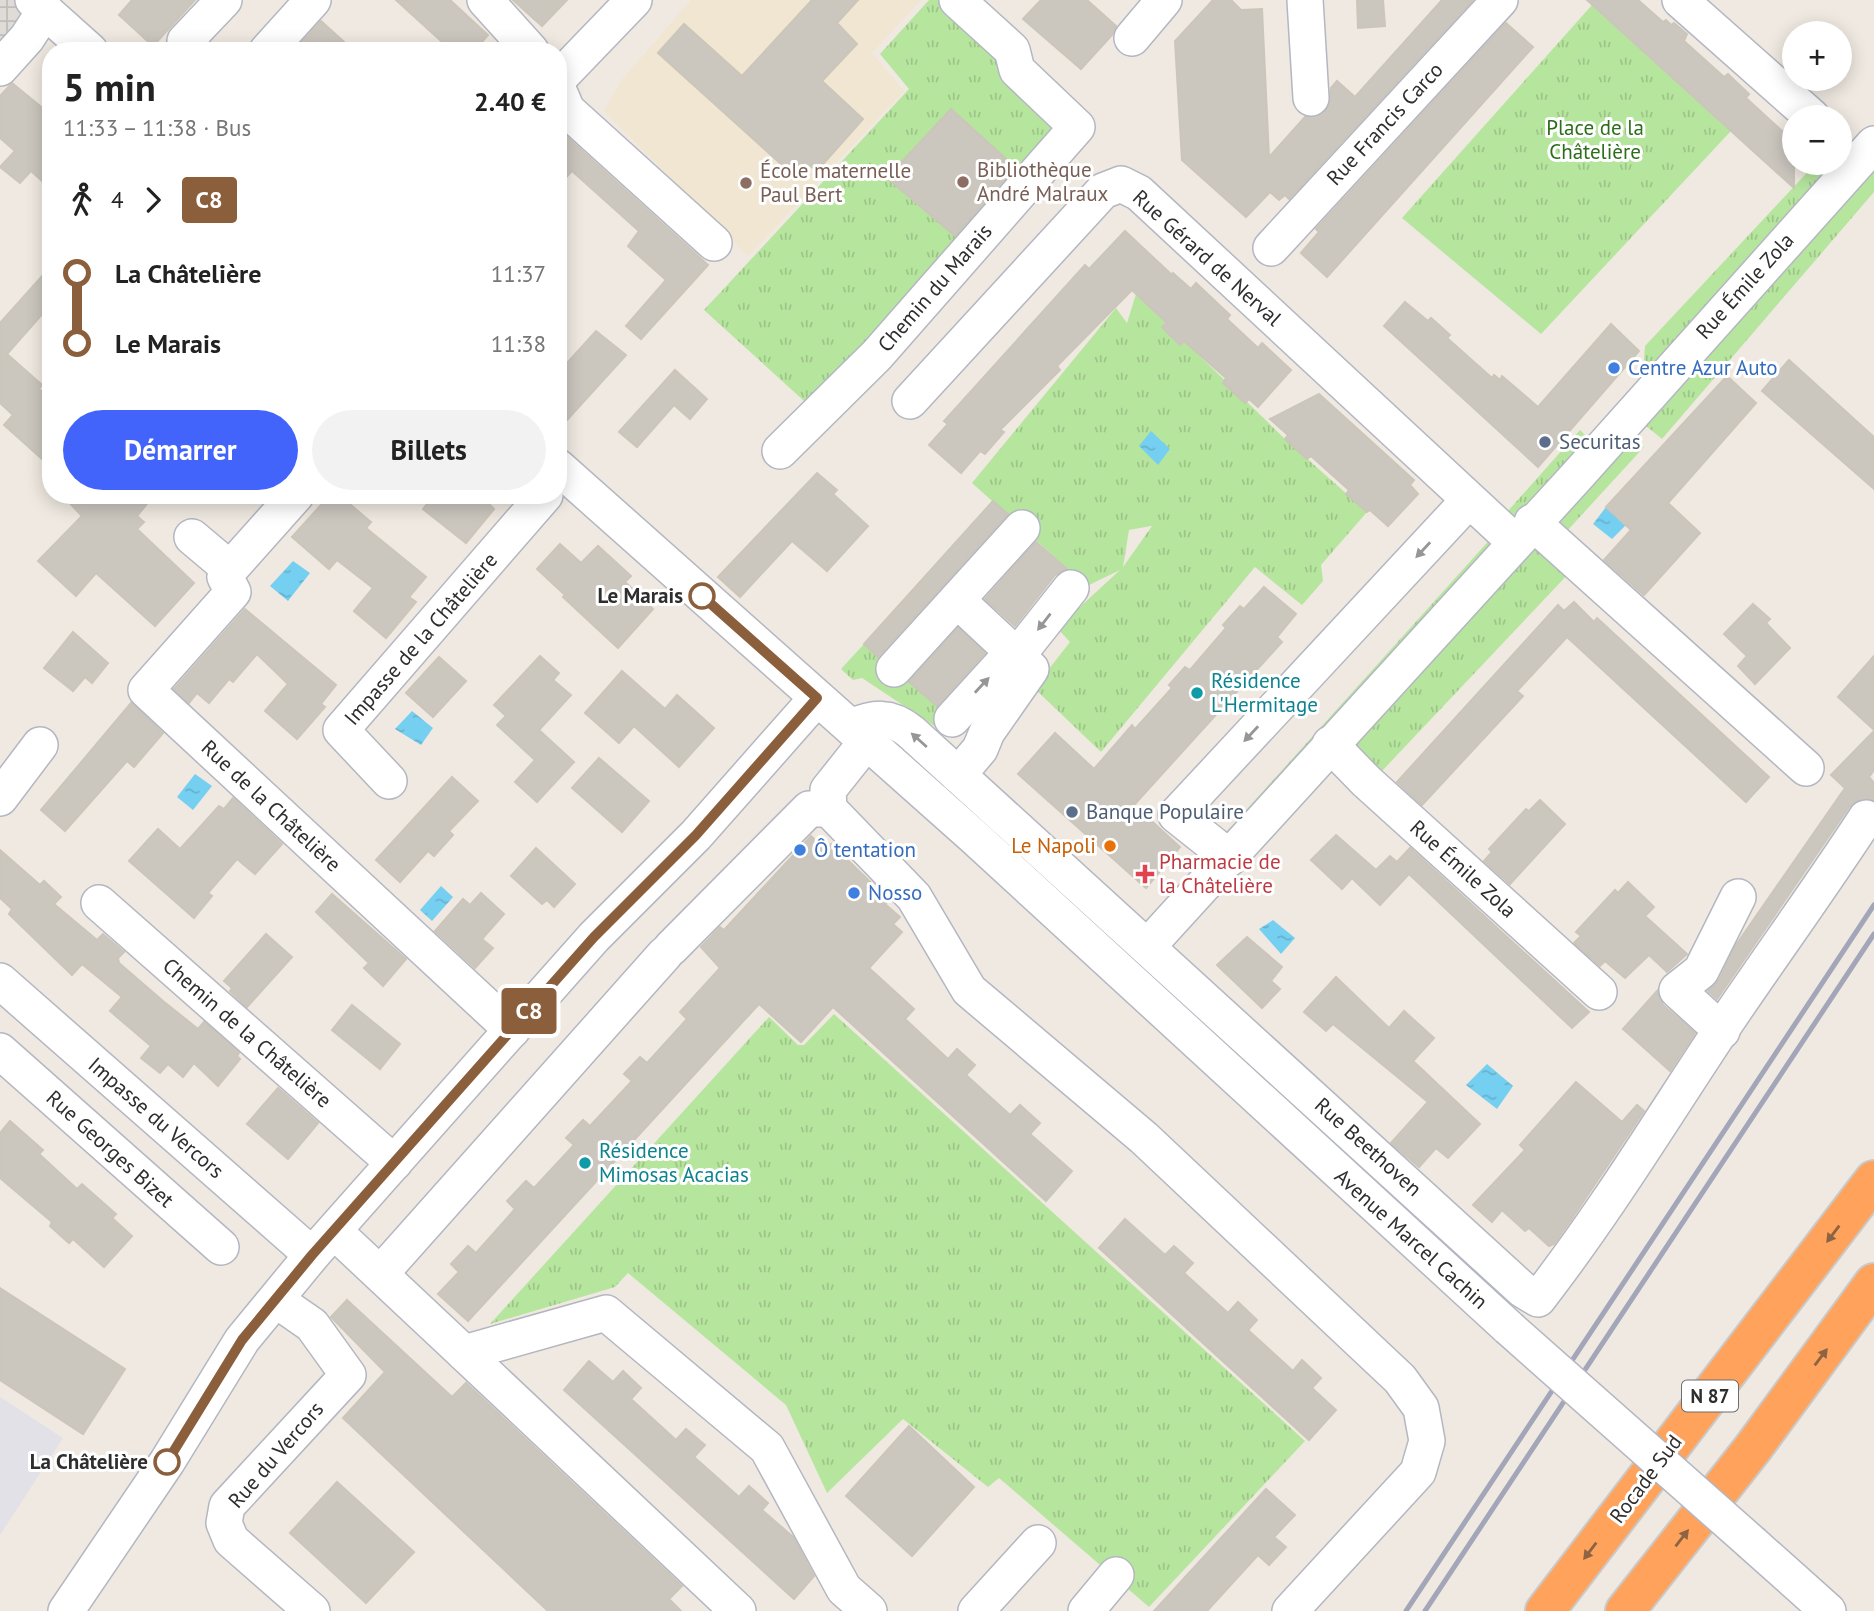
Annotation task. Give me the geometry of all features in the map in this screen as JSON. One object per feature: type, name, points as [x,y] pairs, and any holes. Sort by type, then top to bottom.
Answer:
[{"type":"highway","name":"Rocade Sud","points":[[1545,1611],[1874,1180]]},
{"type":"highway","points":[[1625,1611],[1753,1448],[1874,1283]]},
{"type":"street","points":[[186,42],[224,0]]},
{"type":"street","points":[[275,42],[313,0]]},
{"type":"street","points":[[485,0],[523,42]]},
{"type":"street","points":[[567,70],[634,0]]},
{"type":"street","name":"Chemin du Marais","points":[[780,451],[877,355],[1077,127],[1017,70],[1012,50],[957,0]]},
{"type":"street","points":[[1132,38],[1164,0]]},
{"type":"street","points":[[1305,0],[1311,98]]},
{"type":"street","name":"Rue Francis Carco","points":[[1271,248],[1500,0]]},
{"type":"street","points":[[1680,0],[1798,105]]},
{"type":"street","points":[[0,68],[27,38],[39,5],[80,42]]},
{"type":"street","points":[[567,111],[714,243]]},
{"type":"street","name":"Rue Émile Zola","points":[[1147,946],[1230,858],[1523,531],[1577,476],[1857,148]]},
{"type":"street","name":"Rue Gérard de Nerval","points":[[910,401],[1102,191],[1121,184],[1139,193],[1469,500],[1523,531]]},
{"type":"street","name":"Avenue Marcel Cachin","points":[[567,488],[859,734],[1000,860],[1509,1328],[1828,1611]]},
{"type":"street","points":[[1230,858],[1176,815],[1469,500]]},
{"type":"street","points":[[192,537],[231,568],[288,504]]},
{"type":"street","name":"Impasse de la Châtelière","points":[[389,781],[341,730],[535,504]]},
{"type":"street","points":[[894,668],[1022,528]]},
{"type":"street","points":[[1523,531],[1806,768]]},
{"type":"street","name":"Rue de la Châtelière","points":[[231,568],[225,577],[233,592],[146,690],[513,1030]]},
{"type":"street","points":[[951,719],[1015,654],[1071,588]]},
{"type":"street","points":[[957,600],[1031,668],[988,732],[980,749],[958,775]]},
{"type":"street","points":[[75,1611],[242,1340],[594,937],[696,835],[817,698]]},
{"type":"street","name":"Rue Beethoven","points":[[859,734],[873,718],[888,719],[905,727],[1523,1290],[1538,1299],[1592,1228],[1721,1031],[1805,912],[1866,818]]},
{"type":"street","points":[[859,734],[828,790],[829,808],[914,897],[969,990],[1144,1138],[1400,1379],[1421,1408],[1427,1441],[1418,1472],[1290,1611]]},
{"type":"street","name":"Rue Émile Zola","points":[[1331,744],[1366,782],[1599,992]]},
{"type":"street","points":[[0,798],[40,746]]},
{"type":"street","points":[[381,1273],[668,951],[808,808],[829,808]]},
{"type":"street","points":[[1000,860],[1025,834]]},
{"type":"street","points":[[1721,1031],[1676,990],[1701,971],[1738,897]]},
{"type":"street","name":"Chemin de la Châtelière","points":[[99,903],[394,1163]]},
{"type":"street","name":"Impasse du Vercors","points":[[0,981],[324,1243],[381,1273],[738,1611]]},
{"type":"street","name":"Rue Georges Bizet","points":[[0,1051],[221,1247]]},
{"type":"street","name":"Rue du Vercors","points":[[276,1300],[312,1325],[348,1375],[227,1506],[224,1523],[231,1540],[312,1611]]},
{"type":"street","points":[[464,1353],[607,1313],[767,1448],[844,1589],[869,1611]]},
{"type":"street","points":[[976,1611],[1038,1542]]},
{"type":"street","points":[[1086,1611],[1116,1575]]},
{"type":"shaded area","points":[[0,0],[33,0],[0,68]]},
{"type":"shaded area","name":"École maternelle Paul Bert","points":[[691,0],[921,0],[872,53],[904,91],[748,256],[604,111],[621,81]]},
{"type":"shaded area","points":[[0,1397],[63,1438],[0,1535]]},
{"type":"green space","points":[[929,0],[943,0],[1073,124],[814,410],[704,310],[909,89],[880,54]]},
{"type":"green space","name":"Place de la Châtelière","points":[[1592,5],[1731,131],[1541,334],[1402,218]]},
{"type":"green space","points":[[1874,151],[1874,192],[1662,439],[1634,416]]},
{"type":"green space","points":[[1805,175],[1833,175],[1661,369],[1644,360],[1645,346]]},
{"type":"green space","points":[[1136,294],[1285,439],[1367,512],[1321,565],[1323,581],[1302,605],[1255,567],[1101,752],[1034,688],[1070,642],[1057,628],[1120,570],[1087,586],[972,483],[1116,308],[1127,323]],"holes":[[[1152,526],[1123,567],[1129,530]]]},
{"type":"green space","points":[[1622,428],[1644,447],[1566,532],[1543,516]]},
{"type":"green space","points":[[1580,430],[1594,444],[1519,523],[1507,512]]},
{"type":"green space","points":[[1528,532],[1572,570],[1381,772],[1351,749]]},
{"type":"green space","points":[[1494,535],[1505,543],[1232,847],[1220,839]]},
{"type":"green space","points":[[864,644],[943,711],[936,727],[862,678],[853,680],[841,669]]},
{"type":"green space","points":[[834,1014],[1305,1441],[1149,1607],[999,1478],[988,1487],[903,1419],[827,1493],[786,1405],[628,1273],[615,1287],[490,1324],[769,1017],[798,1045],[804,1045]]},
{"type":"water","points":[[1151,431],[1170,449],[1158,465],[1139,446]]},
{"type":"water","points":[[1606,507],[1626,525],[1612,539],[1593,524]]},
{"type":"water","points":[[293,561],[310,573],[288,601],[270,586]]},
{"type":"water","points":[[412,711],[433,728],[421,745],[395,729]]},
{"type":"water","points":[[195,774],[212,786],[193,810],[177,797]]},
{"type":"water","points":[[441,886],[453,897],[432,921],[420,910]]},
{"type":"water","points":[[1273,920],[1295,938],[1281,954],[1259,929]]},
{"type":"water","points":[[1487,1064],[1513,1086],[1497,1109],[1466,1085]]},
{"type":"building","points":[[132,0],[195,0],[157,42],[149,42],[119,15]]},
{"type":"building","points":[[396,0],[450,0],[488,35],[482,42],[442,42]]},
{"type":"building","points":[[513,0],[567,0],[542,26]]},
{"type":"building","points":[[812,0],[858,0],[837,23],[857,44],[822,81],[863,119],[817,171],[805,162],[792,174],[658,53],[684,24],[742,76]]},
{"type":"building","points":[[1041,0],[1087,0],[1116,26],[1112,35],[1081,69],[1023,19]]},
{"type":"building","points":[[1213,0],[1231,0],[1241,10],[1262,9],[1269,157],[1305,117],[1323,114],[1329,106],[1331,88],[1337,81],[1355,97],[1442,0],[1473,0],[1289,199],[1285,195],[1279,200],[1270,192],[1246,217],[1182,160],[1175,41]]},
{"type":"building","points":[[1357,0],[1383,0],[1385,26],[1358,28]]},
{"type":"building","points":[[1587,0],[1638,0],[1663,22],[1666,20],[1671,25],[1674,23],[1687,34],[1684,41],[1724,77],[1728,74],[1749,94],[1746,98],[1782,131],[1782,175],[1794,175],[1794,188]]},
{"type":"building","points":[[321,21],[344,42],[302,42]]},
{"type":"building","points":[[1506,23],[1533,47],[1327,277],[1301,253],[1319,232],[1316,229]]},
{"type":"building","points":[[12,83],[42,108],[42,181],[31,171],[20,183],[0,167],[15,151],[0,138],[0,96]]},
{"type":"building","points":[[951,109],[1015,167],[955,236],[887,178]]},
{"type":"building","points":[[567,137],[708,265],[641,339],[626,326],[666,280],[628,246],[639,231],[572,171],[567,176]]},
{"type":"building","points":[[1125,231],[1191,289],[1196,283],[1230,315],[1227,319],[1258,348],[1262,343],[1291,370],[1258,407],[1249,399],[1245,403],[1223,383],[1226,378],[1184,341],[1180,345],[1162,327],[1167,323],[1132,290],[1057,366],[1060,370],[1000,430],[1004,432],[985,454],[980,451],[961,473],[929,445],[948,424],[944,421],[1085,265],[1089,269]]},
{"type":"building","points":[[42,276],[42,314],[7,354],[42,385],[39,389],[42,392],[42,459],[4,425],[13,415],[0,403],[0,323]]},
{"type":"building","points":[[1405,302],[1428,321],[1431,318],[1450,335],[1447,338],[1492,378],[1494,375],[1500,380],[1502,376],[1538,407],[1611,324],[1639,351],[1538,467],[1384,326]]},
{"type":"building","points":[[596,331],[626,355],[567,420],[567,363]]},
{"type":"building","points":[[1789,360],[1874,437],[1874,489],[1762,391]]},
{"type":"building","points":[[675,370],[707,399],[690,419],[674,405],[637,447],[619,432]]},
{"type":"building","points":[[1727,376],[1756,403],[1668,503],[1700,533],[1644,595],[1604,560],[1631,530],[1606,507]]},
{"type":"building","points":[[1319,394],[1414,480],[1410,485],[1418,494],[1388,526],[1346,494],[1349,490],[1311,456],[1307,459],[1285,439],[1288,435],[1270,419]]},
{"type":"building","points":[[817,473],[837,490],[833,494],[868,526],[827,571],[792,541],[740,597],[718,577]]},
{"type":"building","points":[[993,501],[1008,514],[878,657],[864,644]]},
{"type":"building","points":[[71,504],[147,504],[137,516],[144,522],[137,529],[194,583],[155,626],[96,573],[76,596],[38,561],[82,516]]},
{"type":"building","points":[[322,504],[350,504],[371,522],[366,528],[426,577],[409,597],[416,602],[386,638],[354,611],[373,588],[337,560],[329,569],[292,537]]},
{"type":"building","points":[[427,504],[489,504],[494,509],[466,543],[423,509]]},
{"type":"building","points":[[1036,542],[1067,569],[1055,575],[1015,626],[985,599]]},
{"type":"building","points":[[560,544],[581,563],[598,546],[631,576],[625,582],[653,609],[618,648],[537,569]]},
{"type":"building","points":[[1264,587],[1296,614],[1277,637],[1282,642],[1134,805],[1180,847],[1146,888],[1018,774],[1055,733],[1094,769],[1132,725],[1135,729],[1172,688],[1169,685],[1185,667],[1190,670],[1226,628],[1223,625],[1240,606],[1244,609]]},
{"type":"building","points":[[1574,602],[1594,622],[1597,618],[1769,777],[1746,802],[1567,637],[1517,691],[1523,696],[1422,805],[1397,782],[1558,605],[1564,611]]},
{"type":"building","points":[[1753,604],[1770,619],[1766,623],[1790,648],[1755,684],[1738,666],[1747,656],[1724,634]]},
{"type":"building","points":[[245,609],[336,685],[321,704],[325,707],[297,739],[265,711],[288,684],[257,654],[233,682],[229,679],[209,703],[197,693],[189,703],[174,689]]},
{"type":"building","points":[[958,628],[985,653],[937,706],[909,682]]},
{"type":"building","points":[[73,632],[108,663],[92,683],[85,677],[73,691],[44,668]]},
{"type":"building","points":[[540,656],[559,673],[553,680],[571,695],[539,730],[574,762],[537,802],[515,782],[535,760],[497,725],[506,716],[494,705]]},
{"type":"building","points":[[1874,656],[1874,730],[1838,697]]},
{"type":"building","points":[[439,657],[466,681],[433,717],[406,693]]},
{"type":"building","points":[[622,671],[665,709],[677,695],[714,728],[679,767],[634,726],[619,743],[585,713]]},
{"type":"building","points":[[131,703],[163,733],[134,767],[127,761],[65,831],[41,810]]},
{"type":"building","points":[[1874,731],[1874,770],[1869,777],[1874,783],[1874,800],[1858,800],[1849,807],[1717,999],[1708,991],[1719,980],[1736,945],[1845,788],[1831,775]]},
{"type":"building","points":[[599,758],[649,801],[622,832],[572,788]]},
{"type":"building","points":[[452,777],[478,801],[449,831],[453,835],[434,856],[428,851],[400,882],[376,860]]},
{"type":"building","points":[[233,798],[282,844],[255,874],[237,859],[208,893],[212,896],[194,918],[129,861],[158,829],[180,849],[219,806],[224,809]]},
{"type":"building","points":[[1540,800],[1565,824],[1510,884],[1484,861],[1492,852],[1489,849],[1526,809],[1529,811]]},
{"type":"building","points":[[1336,835],[1376,870],[1390,856],[1397,862],[1410,848],[1589,1012],[1572,1028],[1409,874],[1380,905],[1352,878],[1342,889],[1311,860]]},
{"type":"building","points":[[811,836],[826,850],[831,844],[889,900],[885,904],[900,917],[893,924],[902,932],[869,968],[914,1009],[905,1019],[948,1059],[957,1049],[975,1065],[966,1075],[1010,1115],[1020,1105],[1040,1123],[1030,1134],[1072,1171],[1046,1201],[833,1007],[801,1042],[759,1004],[468,1321],[438,1294],[459,1272],[451,1264],[468,1246],[476,1253],[515,1209],[507,1201],[526,1181],[534,1188],[574,1145],[566,1138],[583,1120],[590,1126],[632,1081],[624,1074],[640,1057],[647,1063],[687,1019],[680,1012],[720,968],[701,947],[720,927],[724,930]]},
{"type":"building","points":[[536,848],[575,884],[554,907],[547,900],[542,904],[511,876]]},
{"type":"building","points":[[0,850],[40,885],[44,881],[61,897],[54,904],[97,940],[103,934],[124,952],[118,958],[119,963],[163,1001],[198,1029],[204,1022],[239,1053],[237,1056],[240,1059],[218,1086],[194,1063],[183,1077],[168,1064],[160,1073],[141,1058],[151,1046],[110,1011],[122,997],[82,964],[72,975],[9,914],[12,909],[0,898]]},
{"type":"building","points":[[1628,882],[1654,907],[1645,916],[1687,954],[1667,972],[1649,955],[1625,978],[1605,961],[1600,966],[1574,943],[1581,936],[1576,932],[1615,890],[1618,893]]},
{"type":"building","points":[[481,893],[504,914],[482,939],[493,948],[475,968],[435,931],[463,899],[470,905]]},
{"type":"building","points":[[332,894],[406,959],[383,986],[364,968],[369,963],[316,912]]},
{"type":"building","points":[[266,934],[292,957],[247,1007],[230,991],[232,988],[224,981]]},
{"type":"building","points":[[1247,937],[1282,967],[1271,981],[1280,989],[1262,1008],[1217,965]]},
{"type":"building","points":[[1336,977],[1389,1028],[1404,1011],[1434,1038],[1413,1061],[1480,1124],[1448,1158],[1436,1148],[1419,1167],[1391,1143],[1428,1102],[1333,1024],[1326,1031],[1304,1012]]},
{"type":"building","points":[[1658,990],[1663,1005],[1695,1033],[1670,1071],[1623,1029]]},
{"type":"building","points":[[352,1005],[400,1044],[380,1069],[332,1030]]},
{"type":"building","points":[[1576,1082],[1622,1122],[1637,1105],[1644,1111],[1571,1220],[1554,1244],[1549,1246],[1529,1228],[1525,1231],[1502,1210],[1492,1222],[1473,1205],[1525,1150],[1520,1145]]},
{"type":"building","points":[[278,1088],[318,1123],[288,1159],[247,1124]]},
{"type":"building","points":[[10,1121],[43,1150],[39,1154],[77,1189],[82,1184],[116,1214],[112,1218],[132,1236],[104,1267],[73,1239],[69,1243],[50,1226],[52,1222],[0,1178],[0,1133]]},
{"type":"building","points":[[1125,1219],[1165,1255],[1174,1246],[1193,1263],[1184,1273],[1228,1313],[1238,1302],[1257,1320],[1248,1330],[1293,1371],[1302,1360],[1321,1378],[1312,1388],[1336,1410],[1309,1440],[1099,1248]]},
{"type":"building","points":[[0,1288],[125,1369],[83,1434],[0,1380]]},
{"type":"building","points":[[347,1300],[452,1397],[466,1383],[682,1586],[669,1599],[681,1611],[548,1611],[343,1418],[385,1372],[331,1317]]},
{"type":"building","points":[[589,1361],[613,1382],[623,1371],[641,1388],[631,1399],[676,1440],[686,1429],[705,1445],[694,1457],[739,1497],[749,1486],[768,1503],[762,1510],[793,1537],[814,1576],[794,1599],[564,1390]]},
{"type":"building","points":[[909,1426],[974,1487],[912,1556],[846,1496]]},
{"type":"building","points":[[337,1482],[414,1552],[366,1603],[290,1533]]},
{"type":"building","points":[[1266,1489],[1295,1515],[1274,1537],[1286,1547],[1269,1565],[1258,1555],[1207,1611],[1154,1611]]},
{"type":"railway","points":[[1406,1611],[1874,905]]},
{"type":"railway","points":[[1425,1611],[1874,934]]},
{"type":"bus line","name":"C8","points":[[167,1462],[242,1340],[312,1255],[594,937],[696,835],[817,698],[702,596]]},
{"type":"place","name":"Bibliothèque André Malraux","points":[[963,182]]},
{"type":"place","name":"École maternelle Paul Bert","points":[[746,183]]},
{"type":"place","name":"Centre Azur Auto","points":[[1614,368]]},
{"type":"place","name":"Securitas","points":[[1545,442]]},
{"type":"place","name":"Le Marais","points":[[702,596]]},
{"type":"place","name":"Résidence L'Hermitage","points":[[1197,693]]},
{"type":"place","name":"Banque Populaire","points":[[1072,812]]},
{"type":"place","name":"Le Napoli","points":[[1110,846]]},
{"type":"place","name":"Ô tentation","points":[[800,850]]},
{"type":"place","name":"Pharmacie de la Châtelière","points":[[1145,874]]},
{"type":"place","name":"Nosso","points":[[854,893]]},
{"type":"place","name":"Résidence Mimosas Acacias","points":[[585,1163]]},
{"type":"place","name":"La Châtelière","points":[[167,1462]]}]
